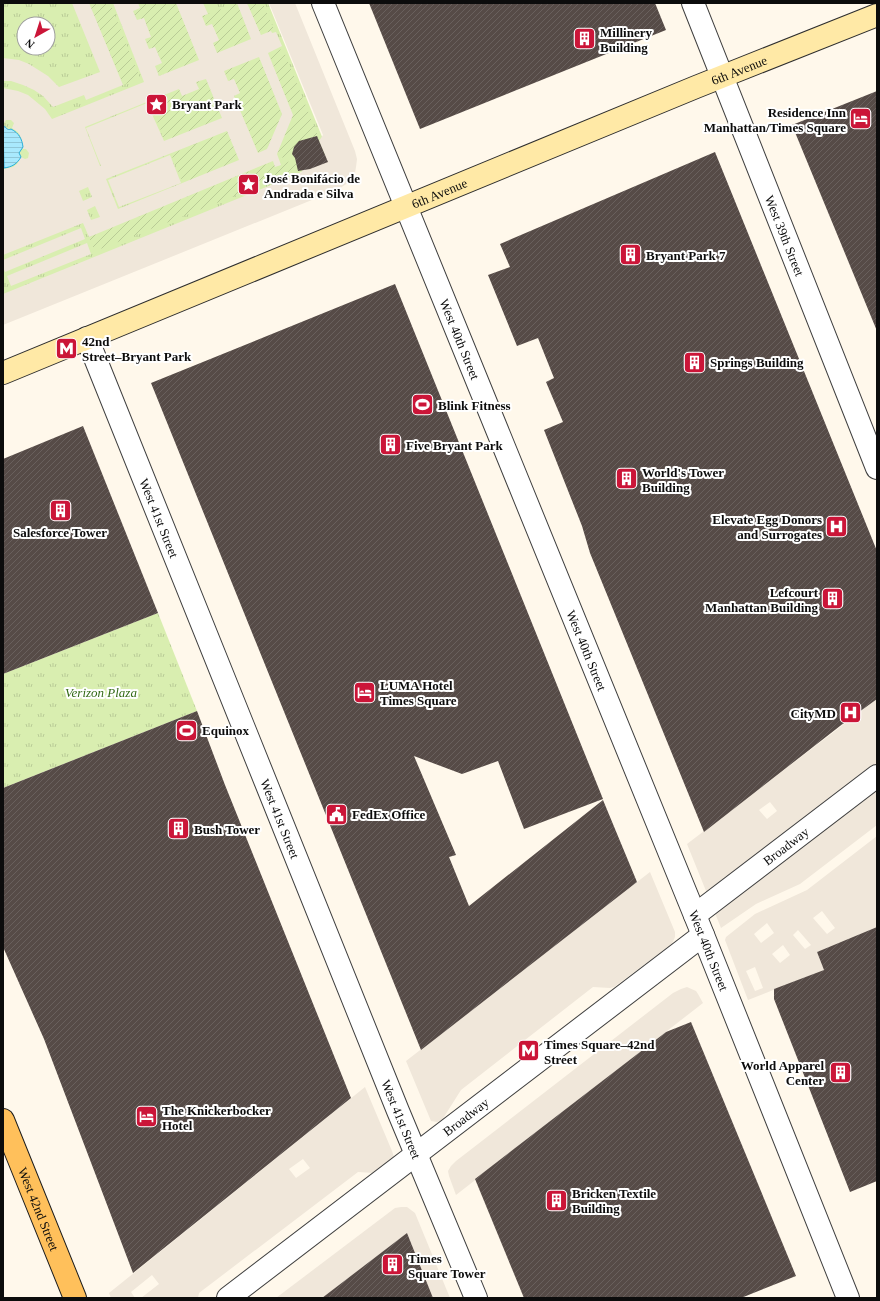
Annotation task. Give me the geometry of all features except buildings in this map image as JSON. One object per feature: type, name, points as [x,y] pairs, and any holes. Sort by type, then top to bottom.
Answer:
[{"type":"main road","name":"6th Avenue","points":[[3,373],[756,63],[877,15]]},
{"type":"main road","name":"West 42nd Street","points":[[3,1120],[75,1298]]},
{"type":"street","name":"West 40th Street","points":[[323,3],[699,925],[848,1298]]},
{"type":"street","name":"West 39th Street","points":[[693,3],[877,468]]},
{"type":"street","name":"West 41st Street","points":[[87,338],[416,1155],[476,1298]]},
{"type":"street","name":"Broadway","points":[[228,1298],[416,1155],[699,925],[877,776]]},
{"type":"green space","name":"Bryant Park","points":[[3,3],[268,3],[331,159],[3,303]]},
{"type":"green space","points":[[89,3],[110,3],[140,78],[123,85]]},
{"type":"green space","points":[[138,3],[176,3],[199,60],[159,76],[155,66],[162,63],[155,47],[149,50],[145,39],[151,37],[144,18],[137,21],[133,10],[140,8]]},
{"type":"green space","points":[[226,3],[237,3],[251,39],[217,53],[213,43],[219,40],[212,24],[206,26],[202,16],[227,7]]},
{"type":"green space","points":[[247,3],[263,3],[274,30],[261,35]]},
{"type":"green space","points":[[278,49],[283,49],[318,136],[316,139],[308,138],[301,140],[296,146],[293,154],[278,159],[277,154],[293,115],[268,53]]},
{"type":"green space","points":[[259,57],[282,114],[267,149],[258,153],[234,95],[240,93],[234,79],[228,81],[224,71]]},
{"type":"green space","points":[[206,78],[222,118],[165,141],[149,101],[179,89],[199,89],[196,82]]},
{"type":"green space","points":[[228,131],[240,160],[183,183],[171,154]]},
{"type":"green space","points":[[295,159],[298,170],[259,186],[255,179],[239,185],[242,193],[95,251],[89,237],[274,161],[276,167]]},
{"type":"green space","name":"Verizon Plaza","points":[[158,613],[197,711],[3,788],[3,674]]},
{"type":"shaded area","points":[[72,3],[89,3],[123,85],[86,100],[84,95],[53,107],[43,96],[34,90],[11,81],[3,81],[3,58],[19,60],[29,64],[48,76],[59,87],[100,72]]},
{"type":"shaded area","points":[[113,3],[138,3],[140,8],[133,11],[137,20],[144,18],[151,37],[145,39],[149,49],[155,47],[162,63],[155,66],[159,76],[199,60],[176,3],[203,3],[208,14],[202,16],[206,26],[212,24],[219,40],[213,43],[217,53],[251,39],[237,3],[247,3],[261,35],[271,31],[272,33],[276,32],[282,46],[268,53],[293,115],[277,154],[281,165],[275,167],[273,161],[89,237],[83,223],[3,255],[3,169],[13,167],[17,164],[21,157],[25,159],[28,158],[29,153],[26,149],[23,149],[22,140],[18,132],[12,128],[14,123],[11,120],[6,120],[3,124],[3,88],[28,95],[45,109],[52,119],[144,82]],"holes":[[[259,57],[282,114],[267,149],[258,153],[234,96],[240,93],[234,79],[228,81],[224,71]],[[206,79],[222,118],[164,141],[147,103],[86,128],[100,166],[85,127],[179,89],[182,96],[199,89],[196,82]],[[227,131],[239,160],[118,209],[106,179]],[[88,187],[92,197],[83,201],[79,191]],[[95,206],[100,217],[91,220],[87,210]]]},
{"type":"shaded area","points":[[269,3],[295,3],[355,151],[357,159],[355,173],[349,182],[339,189],[3,325],[3,294],[301,173],[303,169],[324,160],[325,155],[319,141],[323,135]]},
{"type":"shaded area","points":[[170,155],[181,183],[119,207],[108,180]]},
{"type":"shaded area","points":[[81,228],[85,239],[5,272],[3,260]]},
{"type":"shaded area","points":[[87,243],[91,254],[11,286],[7,276]]},
{"type":"shaded area","points":[[877,699],[877,825],[800,884],[756,904],[721,928],[687,844]],"holes":[[[770,802],[777,811],[767,819],[759,810]]]},
{"type":"shaded area","points":[[877,836],[877,927],[817,952],[824,970],[748,1000],[725,940],[726,937],[755,914],[807,890]],"holes":[[[822,911],[835,928],[827,934],[813,918]],[[767,923],[774,933],[761,943],[754,934]],[[798,930],[811,945],[805,949],[793,935]],[[783,945],[790,955],[780,963],[772,954]],[[755,967],[763,988],[755,991],[746,971]]]},
{"type":"shaded area","points":[[650,872],[675,932],[675,937],[672,944],[614,987],[593,987],[461,1090],[442,1120],[437,1122],[431,1121],[406,1061]]},
{"type":"shaded area","points":[[687,987],[696,991],[703,1003],[456,1195],[448,1171],[456,1161],[673,993]]},
{"type":"shaded area","points":[[365,1087],[392,1151],[394,1157],[393,1159],[374,1173],[358,1172],[199,1293],[198,1298],[141,1298],[159,1284],[152,1275],[131,1292],[135,1298],[111,1298],[109,1293]],"holes":[[[303,1159],[310,1168],[296,1178],[289,1169]]]},
{"type":"shaded area","points":[[407,1207],[415,1213],[450,1298],[433,1298],[407,1233],[322,1298],[276,1298],[395,1208]]},
{"type":"water","points":[[3,125],[18,134],[23,147],[19,153],[21,157],[18,162],[12,166],[4,168]]},
{"type":"place","name":"Millinery Building","points":[[585,39]]},
{"type":"place","name":"Bryant Park","points":[[156,104]]},
{"type":"place","name":"Residence Inn Manhattan/Times Square","points":[[861,119]]},
{"type":"place","name":"José Bonifácio de Andrada e Silva","points":[[249,185]]},
{"type":"place","name":"Bryant Park 7","points":[[631,255]]},
{"type":"place","name":"42nd Street–Bryant Park","points":[[66,348]]},
{"type":"place","name":"Springs Building","points":[[694,362]]},
{"type":"place","name":"Blink Fitness","points":[[423,405]]},
{"type":"place","name":"Five Bryant Park","points":[[390,445]]},
{"type":"place","name":"World's Tower Building","points":[[626,479]]},
{"type":"place","name":"Salesforce Tower","points":[[60,510]]},
{"type":"place","name":"Elevate Egg Donors and Surrogates","points":[[837,526]]},
{"type":"place","name":"Lefcourt Manhattan Building","points":[[833,599]]},
{"type":"place","name":"LUMA Hotel Times Square","points":[[365,692]]},
{"type":"place","name":"CityMD","points":[[851,713]]},
{"type":"place","name":"Equinox","points":[[186,730]]},
{"type":"place","name":"FedEx Office","points":[[337,814]]},
{"type":"place","name":"Bush Tower","points":[[178,829]]},
{"type":"place","name":"Times Square–42nd Street","points":[[529,1051]]},
{"type":"place","name":"World Apparel Center","points":[[840,1072]]},
{"type":"place","name":"The Knickerbocker Hotel","points":[[146,1117]]},
{"type":"place","name":"Bricken Textile Building","points":[[556,1200]]},
{"type":"place","name":"Times Square Tower","points":[[392,1265]]}]
